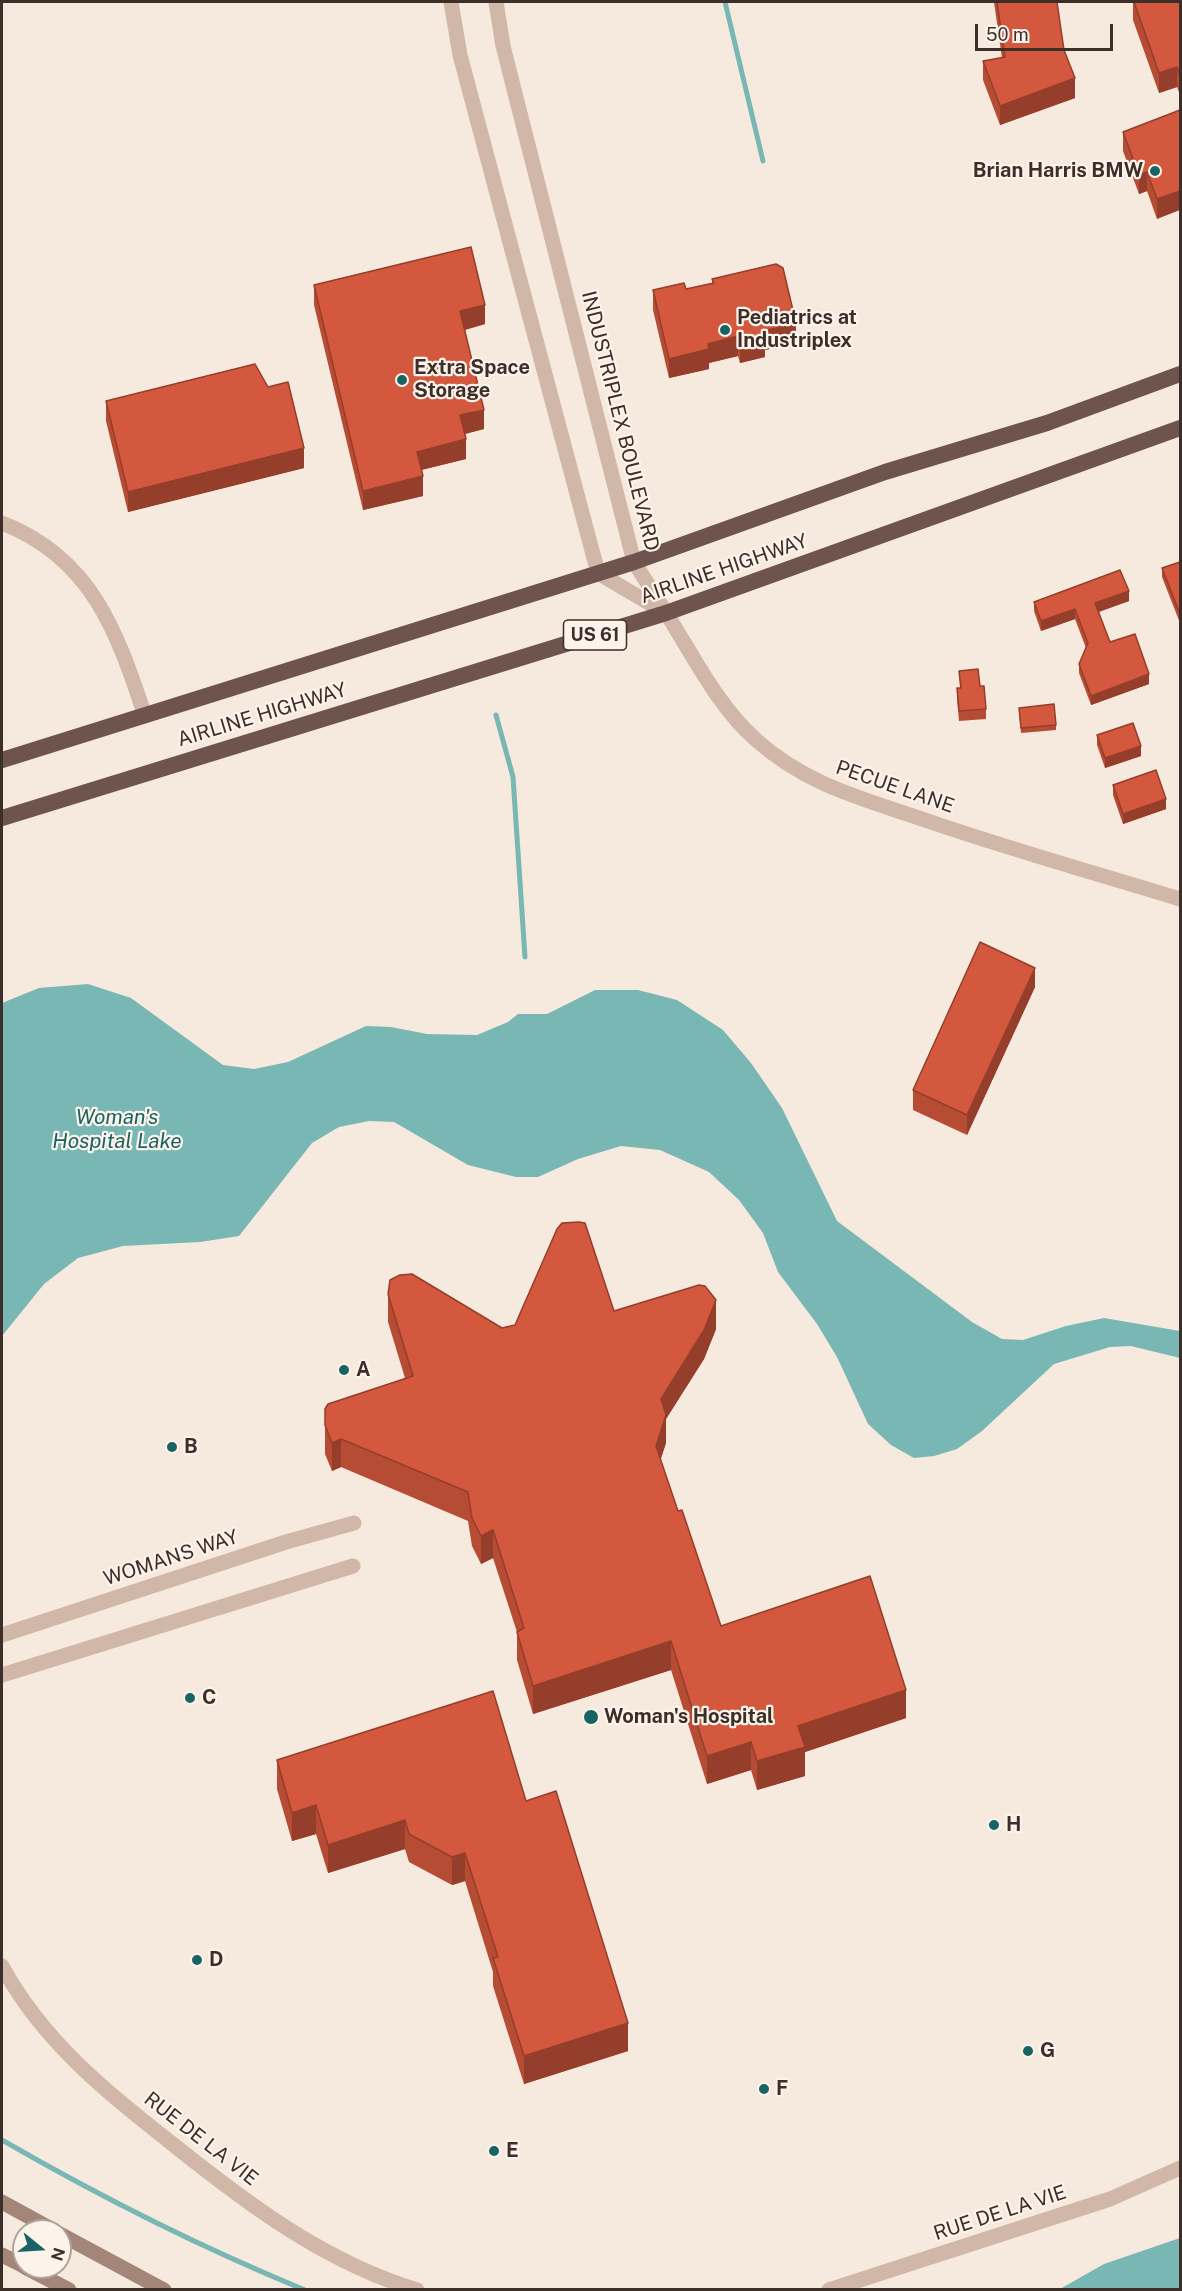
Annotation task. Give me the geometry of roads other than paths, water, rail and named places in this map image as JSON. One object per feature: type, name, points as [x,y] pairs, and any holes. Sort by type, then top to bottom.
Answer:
[{"type":"highway","name":"AIRLINE HIGHWAY","points":[[2,760],[634,562],[885,472],[1047,423],[1180,374]]},
{"type":"highway","name":"AIRLINE HIGHWAY","points":[[2,818],[666,613],[1180,428]]},
{"type":"main road","points":[[2,2202],[33,2219]]},
{"type":"main road","points":[[72,2240],[164,2289]]},
{"type":"main road","points":[[49,2279],[69,2289]]},
{"type":"street","points":[[451,2],[460,55],[598,573],[666,613]]},
{"type":"street","name":"INDUSTRIPLEX BOULEVARD","points":[[496,2],[503,46],[634,562],[666,613]]},
{"type":"street","points":[[2,523],[40,541],[81,577],[114,631],[145,716]]},
{"type":"street","name":"PECUE LANE","points":[[666,613],[728,709],[762,745],[788,766],[818,783],[960,832],[1180,899]]},
{"type":"street","name":"WOMANS WAY","points":[[2,1635],[286,1542],[354,1523]]},
{"type":"street","points":[[2,1675],[353,1566]]},
{"type":"street","name":"RUE DE LA VIE","points":[[2,1966],[41,2026],[82,2071],[211,2175],[285,2228],[325,2252],[372,2273],[417,2289]]},
{"type":"street","name":"RUE DE LA VIE","points":[[829,2289],[1110,2199],[1180,2168]]},
{"type":"water","name":"Woman's Hospital Lake","points":[[88,984],[131,998],[223,1065],[254,1069],[288,1062],[366,1026],[391,1027],[427,1034],[477,1035],[508,1022],[518,1014],[547,1014],[595,990],[638,990],[677,1000],[723,1030],[751,1063],[782,1108],[837,1221],[972,1322],[1002,1339],[1023,1340],[1066,1326],[1104,1318],[1180,1331],[1180,1358],[1131,1346],[1110,1347],[1054,1364],[982,1431],[957,1449],[934,1456],[914,1458],[891,1445],[868,1424],[837,1357],[817,1324],[778,1272],[763,1233],[739,1200],[709,1172],[660,1150],[621,1146],[578,1159],[538,1177],[516,1177],[468,1165],[394,1122],[369,1121],[339,1127],[312,1143],[239,1236],[200,1242],[123,1246],[78,1258],[44,1284],[2,1336],[2,1003],[39,988]]},
{"type":"water","points":[[1180,2238],[1180,2289],[1060,2289],[1104,2264]]},
{"type":"waterway","points":[[725,2],[763,161]]},
{"type":"waterway","points":[[496,715],[513,777],[525,957]]},
{"type":"waterway","points":[[2,2140],[150,2220],[305,2290]]},
{"type":"place","name":"Brian Harris BMW","points":[[1155,171]]},
{"type":"place","name":"Pediatrics at Industriplex","points":[[725,330]]},
{"type":"place","name":"Extra Space Storage","points":[[402,380]]},
{"type":"place","name":"A","points":[[344,1370]]},
{"type":"place","name":"B","points":[[172,1447]]},
{"type":"place","name":"C","points":[[190,1698]]},
{"type":"place","name":"Woman's Hospital","points":[[591,1717]]},
{"type":"place","name":"H","points":[[994,1825]]},
{"type":"place","name":"D","points":[[197,1960]]},
{"type":"place","name":"G","points":[[1028,2051]]},
{"type":"place","name":"F","points":[[764,2089]]},
{"type":"place","name":"E","points":[[494,2151]]}]
